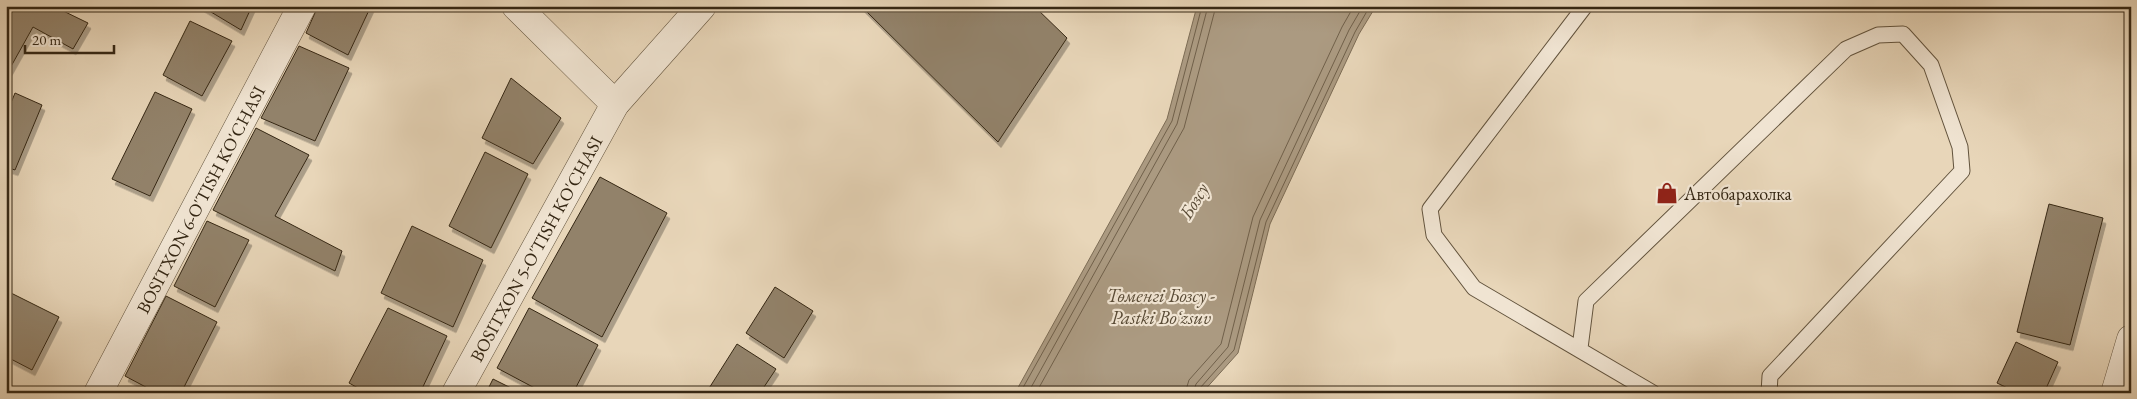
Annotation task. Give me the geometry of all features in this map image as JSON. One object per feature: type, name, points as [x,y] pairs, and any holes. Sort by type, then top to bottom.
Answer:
[{"type":"street","name":"BOSITXON 6-O'TISH KO'CHASI","points":[[98,393],[302,6]]},
{"type":"street","points":[[516,6],[615,104]]},
{"type":"street","name":"BOSITXON 5-O'TISH KO'CHASI","points":[[456,393],[615,104],[702,6]]},
{"type":"street","points":[[2115,393],[2131,338]]},
{"type":"lane","points":[[1585,6],[1430,209],[1434,235],[1474,288],[1580,348],[1653,393]]},
{"type":"lane","points":[[1580,348],[1586,301],[1846,49],[1878,35],[1903,34],[1931,65],[1960,148],[1962,170],[1770,376],[1769,393]]},
{"type":"water","name":"Төменгі Бозсу - Pastki Boʻzsuv","points":[[1197,6],[1376,6],[1359,34],[1270,224],[1238,353],[1202,393],[1015,393],[1167,119]]},
{"type":"building","points":[[6,6],[53,6],[88,23],[73,49],[33,27],[9,70],[6,68]]},
{"type":"building","points":[[201,6],[252,6],[241,30]]},
{"type":"building","points":[[318,6],[371,6],[348,55],[306,33]]},
{"type":"building","points":[[861,6],[1034,6],[1067,38],[998,142]]},
{"type":"building","points":[[190,21],[232,41],[202,96],[163,75]]},
{"type":"building","points":[[299,46],[349,68],[315,141],[261,118]]},
{"type":"building","points":[[511,78],[561,118],[533,164],[482,138]]},
{"type":"building","points":[[155,92],[192,109],[150,196],[112,179]]},
{"type":"building","points":[[15,93],[42,105],[15,170],[6,167],[6,115]]},
{"type":"building","points":[[256,128],[309,155],[275,216],[342,251],[335,271],[213,210]]},
{"type":"building","points":[[485,152],[528,174],[491,248],[449,226]]},
{"type":"building","points":[[600,177],[667,213],[602,337],[532,298]]},
{"type":"building","points":[[2049,204],[2103,218],[2070,345],[2017,332]]},
{"type":"building","points":[[207,221],[249,240],[215,307],[174,286]]},
{"type":"building","points":[[412,226],[483,260],[453,327],[381,293]]},
{"type":"building","points":[[775,287],[813,311],[784,358],[746,333]]},
{"type":"building","points":[[7,291],[59,317],[32,370],[9,358],[6,364]]},
{"type":"building","points":[[166,296],[217,322],[181,393],[157,393],[125,376]]},
{"type":"building","points":[[388,308],[447,336],[420,393],[367,393],[349,383]]},
{"type":"building","points":[[529,308],[598,345],[573,393],[544,393],[497,368]]},
{"type":"building","points":[[2016,342],[2058,362],[2044,393],[2018,393],[1997,383]]},
{"type":"building","points":[[737,344],[776,369],[760,393],[706,393]]},
{"type":"building","points":[[493,379],[521,393],[486,393]]},
{"type":"place","name":"Автобарахолка","points":[[1667,193]]},
{"type":"water label","name":"Бозсу","points":[[1194,201]]}]
